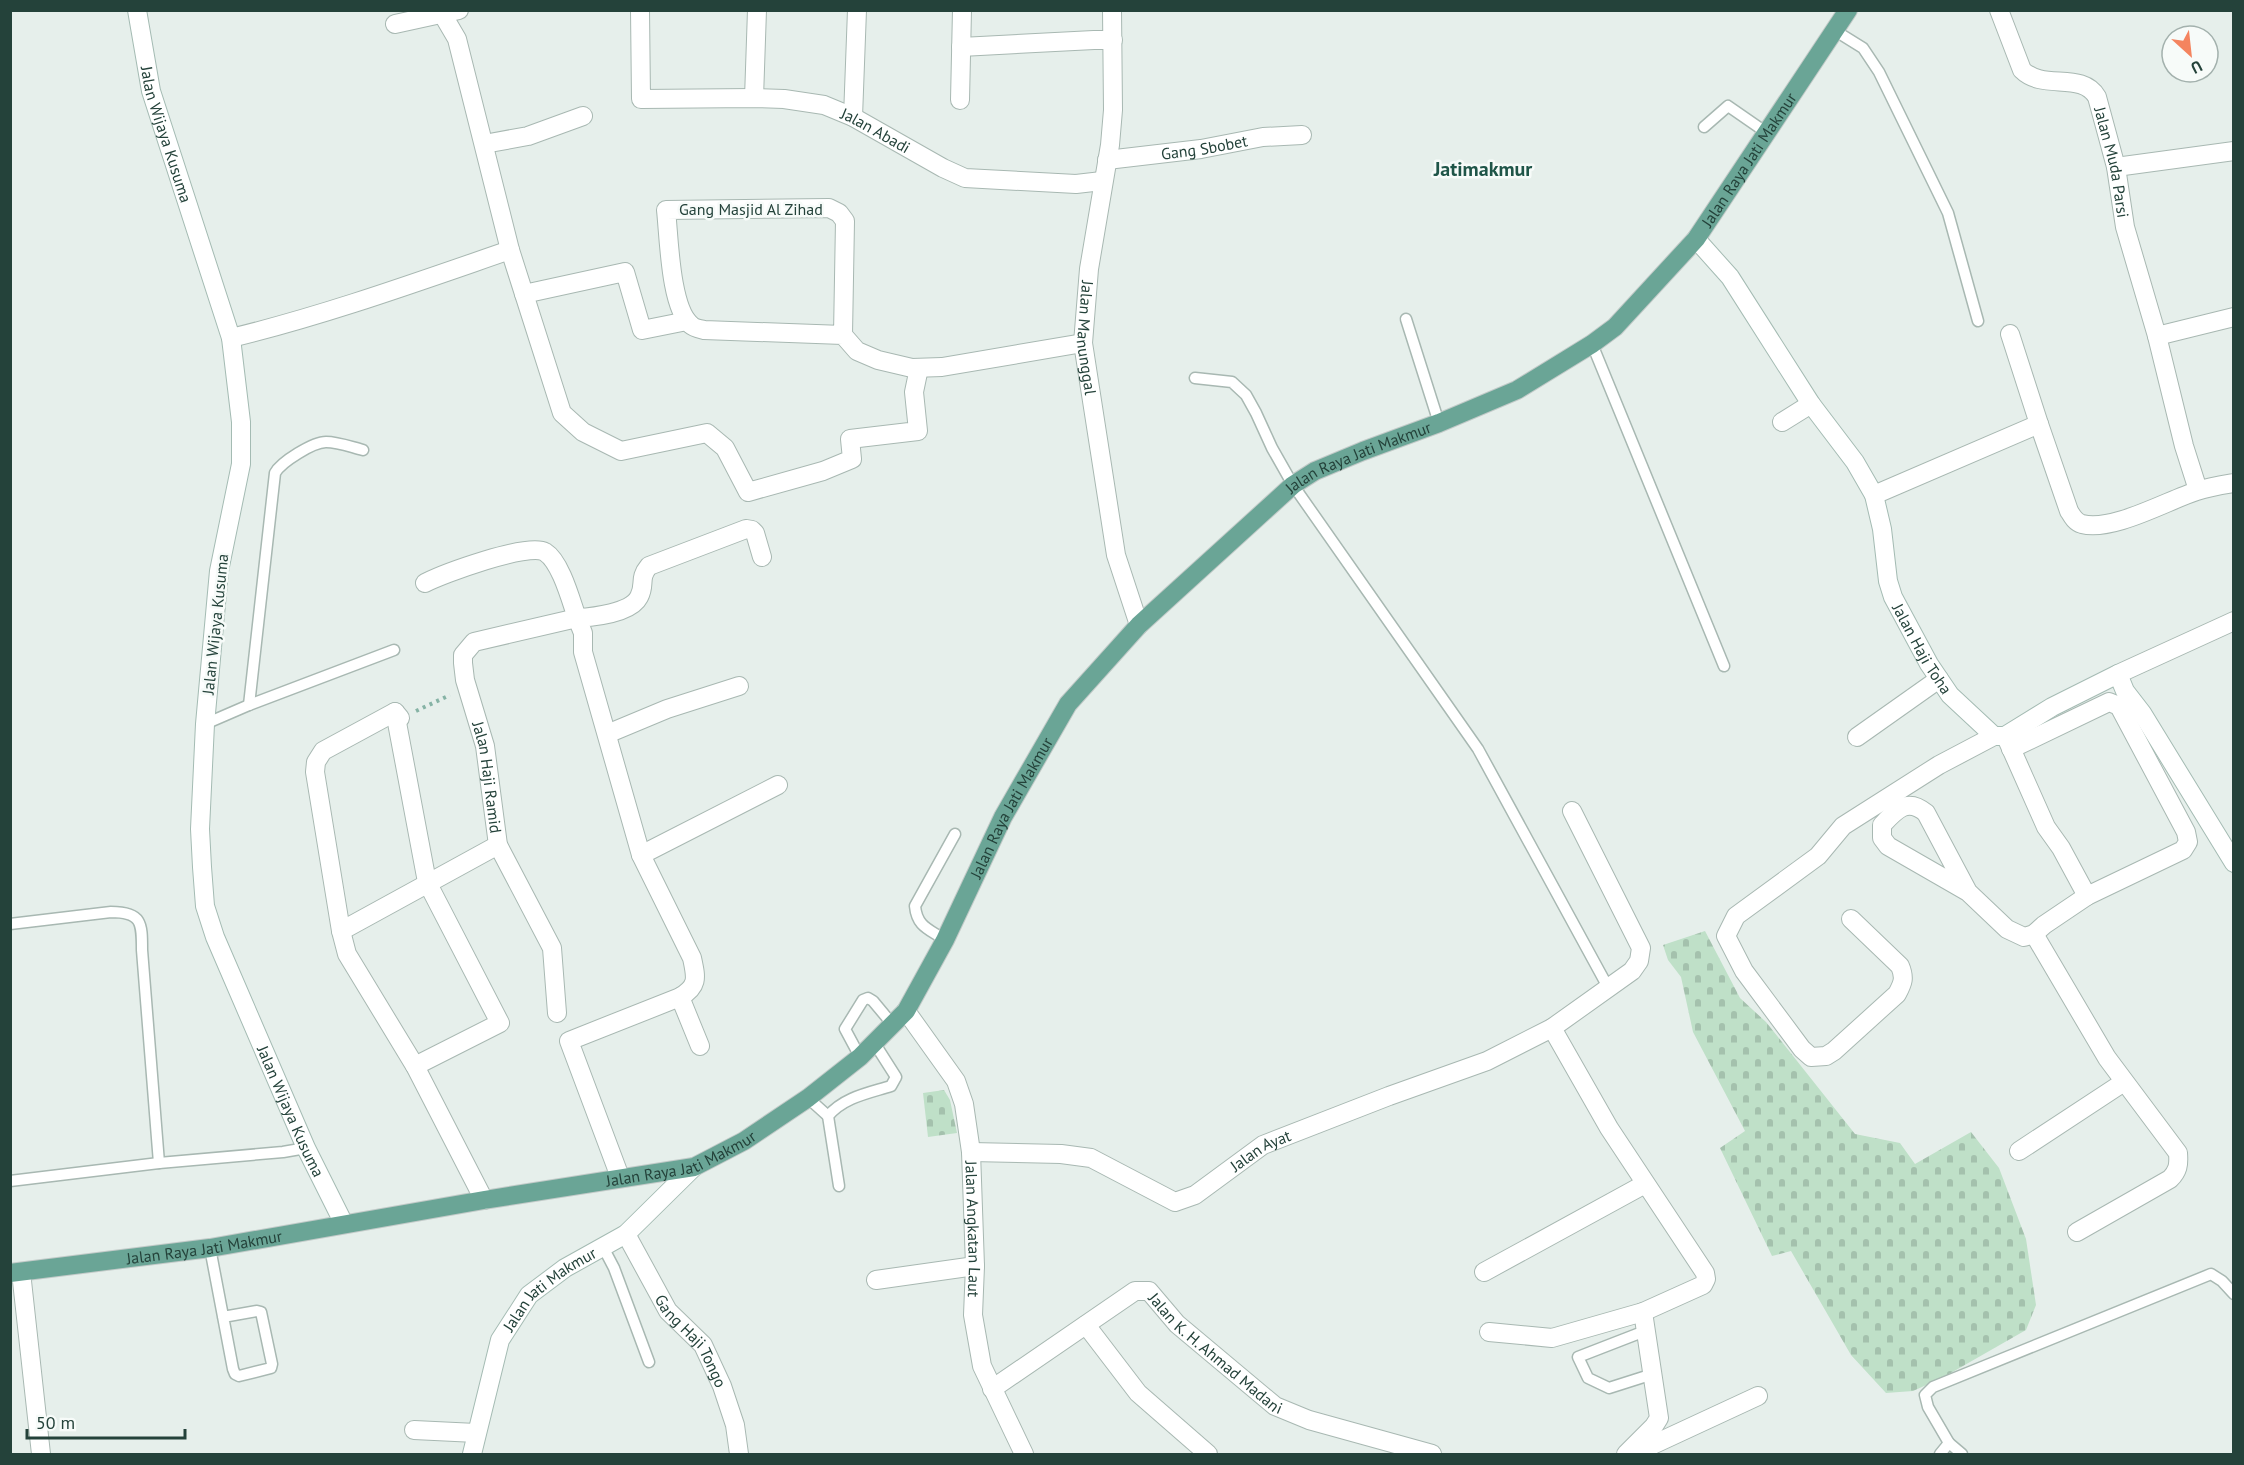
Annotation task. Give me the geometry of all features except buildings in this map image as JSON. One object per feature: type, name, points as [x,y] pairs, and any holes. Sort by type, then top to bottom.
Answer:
[{"type":"main road","name":"Jalan Raya Jati Makmur","points":[[16,1273],[210,1248],[484,1200],[694,1167],[744,1141],[808,1098],[860,1057],[906,1011],[945,940],[1003,817],[1068,704],[1139,625],[1293,485],[1316,471],[1363,451],[1517,390],[1592,344],[1615,327],[1696,239],[1848,10]]},
{"type":"street","name":"Jalan Wijaya Kusuma","points":[[137,10],[151,91],[231,338],[241,422],[241,464],[219,571],[205,724],[200,829],[205,906],[215,937],[306,1148],[344,1224]]},
{"type":"street","name":"Jalan Abadi","points":[[640,10],[642,99],[754,98],[784,99],[824,105],[853,117],[965,178],[1076,184],[1102,181]]},
{"type":"street","points":[[754,98],[757,10]]},
{"type":"street","points":[[853,117],[857,10]]},
{"type":"street","points":[[960,100],[962,10]]},
{"type":"street","name":"Jalan Manunggal","points":[[1113,10],[1113,110],[1110,145],[1102,181],[1089,269],[1083,343],[1116,555],[1139,625]]},
{"type":"street","name":"Jalan Muda Parsi","points":[[1999,10],[2022,70],[2029,77],[2045,81],[2082,84],[2091,88],[2097,97],[2116,167],[2125,226],[2198,490]]},
{"type":"street","points":[[395,24],[447,11],[457,39],[510,250],[562,413],[584,432],[621,451],[707,433],[725,448],[748,492],[823,471],[852,459],[850,439],[918,431],[914,392],[919,368]]},
{"type":"street","points":[[961,47],[1113,40]]},
{"type":"street","points":[[484,144],[528,136],[583,116]]},
{"type":"street","name":"Gang Sbobet","points":[[1107,160],[1201,149],[1263,137],[1302,135]]},
{"type":"street","points":[[2116,167],[2234,151]]},
{"type":"street","name":"Gang Masjid Al Zihad","points":[[687,321],[682,314],[672,278],[666,210],[829,208],[839,213],[845,222],[843,335]]},
{"type":"street","name":"Jalan Haji Toha","points":[[1696,239],[1731,277],[1811,404],[1855,462],[1874,495],[1882,529],[1888,581],[1893,597],[1939,679],[1950,695],[2003,740]]},
{"type":"street","points":[[231,338],[291,324],[510,250]]},
{"type":"street","points":[[524,294],[625,272],[642,330],[687,321],[692,326],[704,330],[843,335],[856,351],[878,360],[912,368],[942,367],[1083,343]]},
{"type":"street","points":[[2157,336],[2234,317]]},
{"type":"street","points":[[2010,334],[2067,506],[2073,518],[2079,523],[2112,522],[2156,509],[2198,490],[2233,483]]},
{"type":"street","points":[[1782,422],[1811,404]]},
{"type":"street","points":[[1874,495],[2039,424]]},
{"type":"street","name":"Jalan Haji Ramid","points":[[557,1013],[552,948],[498,845],[485,746],[467,687],[463,655],[474,642],[577,618],[595,617],[623,610],[639,599],[642,574],[649,566],[746,529],[755,533],[762,557]]},
{"type":"street","points":[[425,583],[511,552],[536,549],[545,552],[556,563],[582,627],[583,652],[641,855],[692,958],[695,972],[694,986],[688,992],[569,1041],[620,1178]]},
{"type":"street","points":[[2003,740],[2052,707],[2234,621]]},
{"type":"street","points":[[2118,674],[2125,691],[2142,713],[2232,858]]},
{"type":"street","points":[[1857,737],[1939,679]]},
{"type":"street","points":[[607,734],[667,709],[739,686]]},
{"type":"street","points":[[1851,919],[1900,966],[1904,974],[1904,982],[1897,994],[1826,1056],[1811,1057],[1802,1049],[1744,971],[1726,936],[1736,916],[1818,856],[1844,825],[1939,765],[2109,702],[2119,706],[2186,832],[2188,842],[2183,850],[2087,896],[2034,934],[2024,937],[2007,929],[1968,892],[1888,846],[1882,838],[1882,825],[1906,805],[1919,807],[1926,813],[1968,892]]},
{"type":"street","points":[[415,1066],[500,1023],[427,882],[398,715],[323,751],[316,762],[315,772],[341,931],[347,954],[415,1066],[484,1200]]},
{"type":"street","points":[[2003,740],[2046,827],[2087,896]]},
{"type":"street","points":[[641,855],[778,785]]},
{"type":"street","name":"Jalan Ayat","points":[[971,1152],[1061,1154],[1091,1158],[1175,1202],[1195,1194],[1263,1145],[1487,1061],[1552,1028],[1609,989],[1632,971],[1640,961],[1641,948],[1572,811]]},
{"type":"street","points":[[341,931],[498,845]]},
{"type":"street","points":[[2034,934],[2107,1058],[2178,1153],[2177,1172],[2133,1202],[2077,1232]]},
{"type":"street","points":[[680,997],[700,1046]]},
{"type":"street","name":"Jalan Angkatan Laut","points":[[906,1011],[956,1082],[964,1104],[971,1152],[975,1266],[973,1315],[982,1366],[1024,1455]]},
{"type":"street","points":[[1489,1332],[1552,1338],[1643,1312],[1703,1285],[1706,1279],[1705,1273],[1609,1128],[1552,1028]]},
{"type":"street","points":[[2019,1151],[2124,1082]]},
{"type":"street","name":"Jalan Jati Makmur","points":[[472,1455],[500,1340],[529,1295],[565,1268],[626,1234],[694,1167]]},
{"type":"street","points":[[1484,1272],[1645,1184]]},
{"type":"street","name":"Gang Haji Tongo","points":[[626,1234],[668,1311],[703,1345],[722,1386],[735,1425],[739,1455]]},
{"type":"street","points":[[876,1280],[975,1266]]},
{"type":"street","points":[[16,1273],[41,1455]]},
{"type":"street","name":"Jalan K. H. Ahmad Madani","points":[[992,1389],[1135,1291],[1149,1291],[1177,1324],[1275,1406],[1309,1420],[1432,1455]]},
{"type":"street","points":[[1626,1455],[1659,1418],[1643,1312]]},
{"type":"street","points":[[1086,1325],[1138,1393],[1208,1455]]},
{"type":"street","points":[[1633,1455],[1758,1396]]},
{"type":"street","points":[[414,1430],[476,1432]]},
{"type":"lane","points":[[1834,30],[1863,48],[1879,72],[1948,213],[1978,321]]},
{"type":"lane","points":[[1704,127],[1728,106],[1767,133]]},
{"type":"lane","points":[[1406,319],[1438,423]]},
{"type":"lane","points":[[1592,344],[1724,666]]},
{"type":"lane","points":[[1196,378],[1232,382],[1246,395],[1293,485],[1478,749],[1609,989]]},
{"type":"lane","points":[[249,705],[275,473],[279,466],[313,445],[325,442],[363,450]]},
{"type":"lane","points":[[205,724],[394,650]]},
{"type":"lane","points":[[945,940],[920,923],[916,918],[915,906],[955,834]]},
{"type":"lane","points":[[10,924],[111,912],[126,912],[136,918],[142,930],[159,1164]]},
{"type":"lane","points":[[860,1057],[845,1029],[863,1000],[868,998],[873,1000],[893,1025]]},
{"type":"lane","points":[[828,1116],[833,1109],[848,1100],[891,1086],[896,1077],[874,1044]]},
{"type":"lane","points":[[808,1098],[828,1116],[839,1186]]},
{"type":"lane","points":[[10,1181],[306,1148]]},
{"type":"lane","points":[[603,1247],[614,1268],[649,1362]]},
{"type":"lane","points":[[210,1248],[223,1317],[235,1374],[239,1376],[271,1368],[261,1312],[223,1317]]},
{"type":"lane","points":[[1962,1455],[1949,1443],[1928,1407],[1925,1395],[1933,1387],[2211,1274],[2222,1281],[2234,1294]]},
{"type":"lane","points":[[1646,1331],[1578,1357],[1588,1378],[1609,1388],[1653,1374]]},
{"type":"lane","points":[[1940,1455],[1949,1443]]},
{"type":"path","points":[[398,715],[467,687]]},
{"type":"green space","points":[[1705,931],[1740,998],[1766,1022],[1855,1134],[1900,1143],[1915,1164],[1971,1132],[1999,1168],[2026,1239],[2036,1305],[2026,1330],[1942,1378],[1913,1391],[1886,1393],[1851,1355],[1791,1251],[1772,1256],[1720,1148],[1745,1131],[1693,1032],[1681,977],[1668,960],[1663,945]]},
{"type":"green space","points":[[944,1090],[950,1100],[957,1133],[928,1137],[923,1093]]},
{"type":"district","name":"Jatimakmur","points":[[1483,169]]}]
